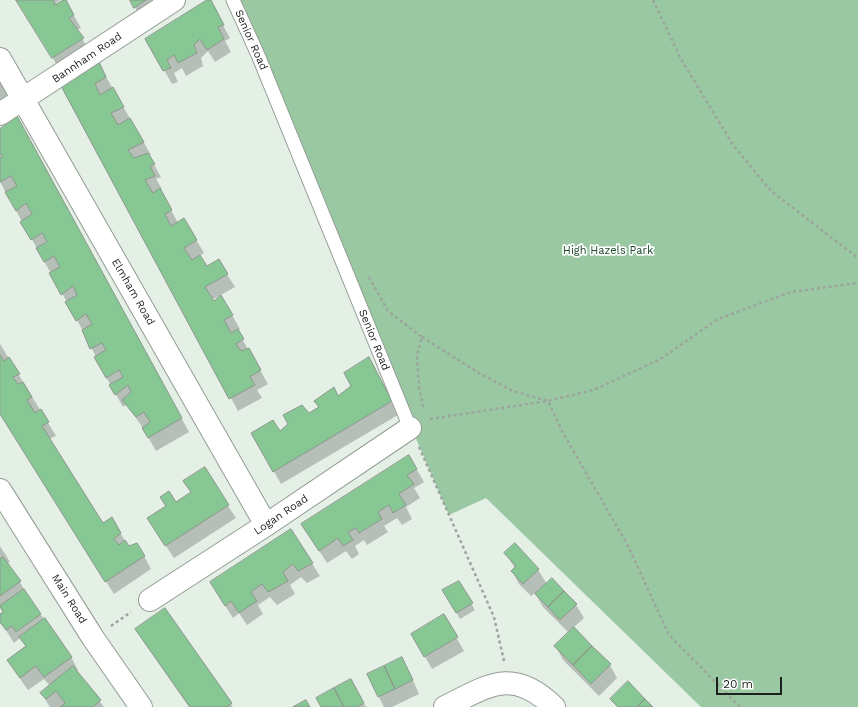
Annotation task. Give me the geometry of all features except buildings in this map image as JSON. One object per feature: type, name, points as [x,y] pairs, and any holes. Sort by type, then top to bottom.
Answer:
[{"type":"street","name":"Bannham Road","points":[[0,114],[24,100],[174,0]]},
{"type":"street","name":"Elmham Road","points":[[0,59],[266,525]]},
{"type":"street","name":"Logan Road","points":[[150,600],[418,424]]},
{"type":"street","name":"Main Road","points":[[0,490],[93,638],[141,707]]},
{"type":"street","points":[[445,707],[491,684],[508,682],[532,691],[544,698],[554,707]]},
{"type":"lane","name":"Senior Road","points":[[233,0],[418,424]]},
{"type":"path","points":[[653,0],[681,59],[733,145],[771,191],[858,258]]},
{"type":"path","name":"Senior Road","points":[[367,273],[388,311],[422,337],[479,373],[513,392],[548,401]]},
{"type":"path","points":[[418,424],[548,401],[594,390],[658,360],[718,319],[792,292],[858,283]]},
{"type":"path","points":[[422,337],[417,355],[418,424],[494,617],[508,682]]},
{"type":"path","points":[[548,401],[562,430],[628,546],[669,635],[740,707]]},
{"type":"path","points":[[93,638],[150,600]]},
{"type":"green space","name":"High Hazels Park","points":[[232,0],[858,0],[858,707],[701,707],[486,498],[449,515]]}]
